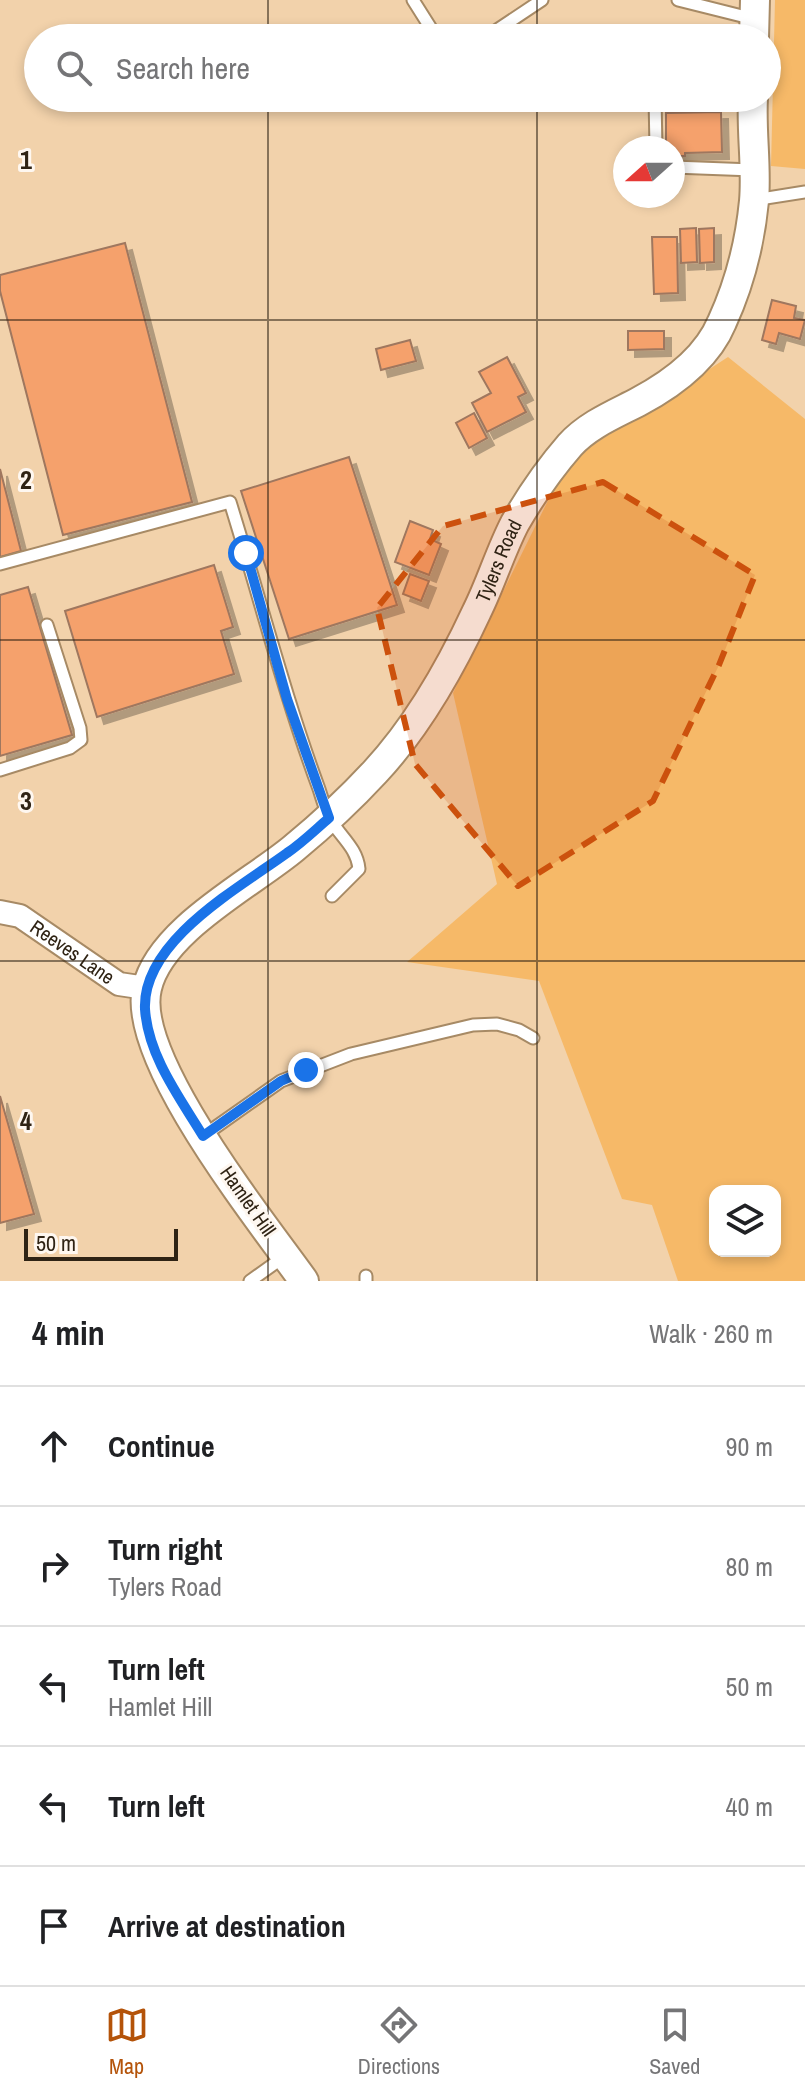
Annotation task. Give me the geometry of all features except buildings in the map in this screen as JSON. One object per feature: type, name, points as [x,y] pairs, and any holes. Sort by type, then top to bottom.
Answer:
[{"type":"street","name":"Tylers Road","points":[[146,988],[167,949],[189,926],[291,851],[376,771],[439,688],[516,523],[572,442],[599,422],[673,381],[704,352],[721,325],[740,275],[754,200],[753,112]]},
{"type":"street","name":"Reeves Lane","points":[[0,912],[20,916],[119,984],[146,988]]},
{"type":"street","name":"Hamlet Hill","points":[[146,988],[145,1010],[149,1031],[164,1072],[203,1136],[304,1281]]},
{"type":"lane","points":[[413,0],[428,24]]},
{"type":"lane","points":[[506,24],[542,0]]},
{"type":"lane","points":[[678,0],[755,19]]},
{"type":"lane","points":[[655,112],[656,136]]},
{"type":"lane","points":[[685,167],[753,170]]},
{"type":"lane","points":[[754,200],[805,192]]},
{"type":"lane","points":[[0,564],[230,502],[287,699],[329,818],[357,854],[359,869],[332,896]]},
{"type":"lane","points":[[0,770],[70,748],[81,740],[80,728],[47,625]]},
{"type":"lane","points":[[203,1136],[281,1081],[351,1054],[473,1025],[497,1024],[533,1038]]},
{"type":"lane","points":[[250,1281],[286,1255]]},
{"type":"highlighted area","points":[[603,482],[755,575],[719,665],[653,801],[518,886],[415,764],[377,608],[443,526]]},
{"type":"shaded area","points":[[775,0],[805,0],[805,169],[771,166],[772,112],[781,112],[781,24],[774,24]]},
{"type":"shaded area","points":[[728,357],[805,419],[805,1281],[678,1281],[652,1205],[622,1199],[539,981],[407,962],[497,884],[453,693],[567,462]]},
{"type":"route","points":[[246,553],[287,699],[329,818],[291,851],[189,926],[155,967],[146,988],[145,1010],[164,1072],[203,1136],[281,1081],[306,1070]]}]
